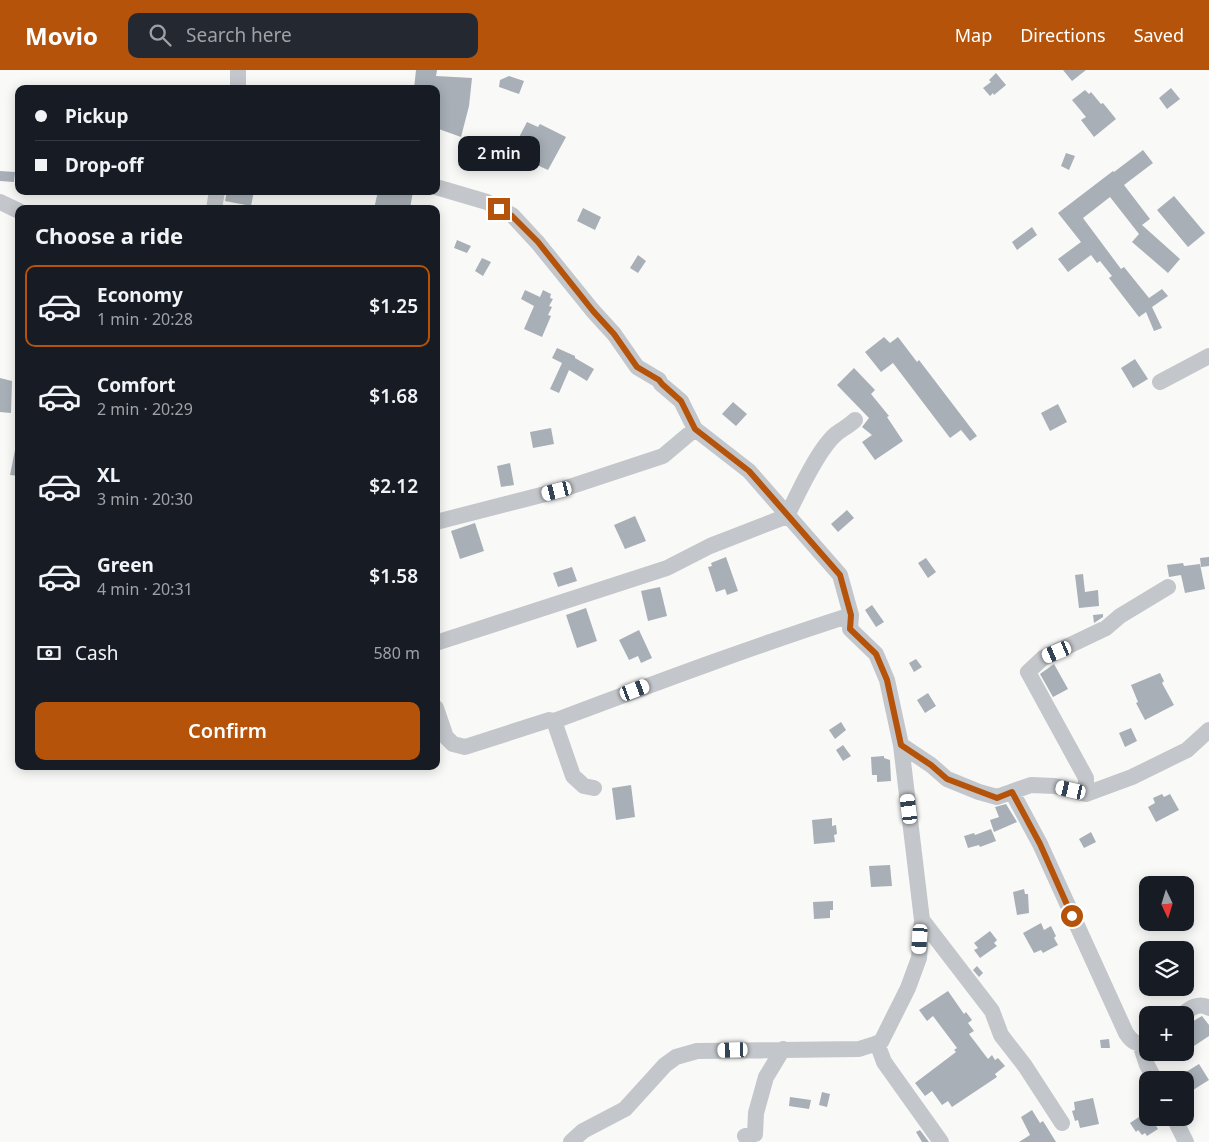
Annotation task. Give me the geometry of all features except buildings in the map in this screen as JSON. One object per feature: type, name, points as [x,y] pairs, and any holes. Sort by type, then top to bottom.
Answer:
[{"type":"street","points":[[238,70],[238,85]]},
{"type":"street","points":[[440,188],[487,202],[512,216],[538,242],[593,311],[614,334],[637,367],[659,380],[681,401],[695,429],[749,471],[840,575],[851,615],[850,629],[876,654],[887,680],[901,745],[922,920],[919,958],[908,988],[881,1042],[859,1049],[697,1051],[676,1057],[665,1065],[625,1110],[583,1131],[571,1142]]},
{"type":"street","points":[[0,202],[15,209]]},
{"type":"street","points":[[1160,382],[1209,356]]},
{"type":"street","points":[[440,642],[667,568],[710,546],[787,516],[799,491],[826,447],[835,435],[855,420]]},
{"type":"street","points":[[440,521],[557,491],[663,456],[695,429]]},
{"type":"street","points":[[1086,794],[1086,778],[1028,672],[1043,658],[1106,628],[1120,616],[1168,587]]},
{"type":"street","points":[[440,720],[446,738],[453,744],[465,748],[549,720],[554,722],[660,681],[785,636],[851,615]]},
{"type":"street","points":[[554,722],[573,776],[584,786],[594,788]]},
{"type":"street","points":[[901,745],[931,765],[947,779],[997,798],[1031,785],[1055,786],[1086,794],[1132,777],[1187,750],[1209,730]]},
{"type":"street","points":[[1012,792],[1040,844],[1126,1033],[1132,1042],[1139,1043]]},
{"type":"street","points":[[922,920],[992,1011],[1001,1036],[1025,1066],[1062,1123]]},
{"type":"street","points":[[1194,1006],[1204,1005],[1209,1008]]},
{"type":"street","points":[[877,1043],[884,1062],[941,1142]]},
{"type":"street","points":[[745,1136],[755,1134],[756,1113],[766,1077],[783,1049]]},
{"type":"street","points":[[1178,1126],[1186,1142]]},
{"type":"route","points":[[499,209],[512,216],[538,242],[593,311],[614,334],[637,367],[659,380],[681,401],[695,429],[749,471],[840,575],[851,615],[850,629],[876,654],[887,680],[901,745],[931,765],[947,779],[997,798],[1012,792],[1040,844],[1072,916]]}]
